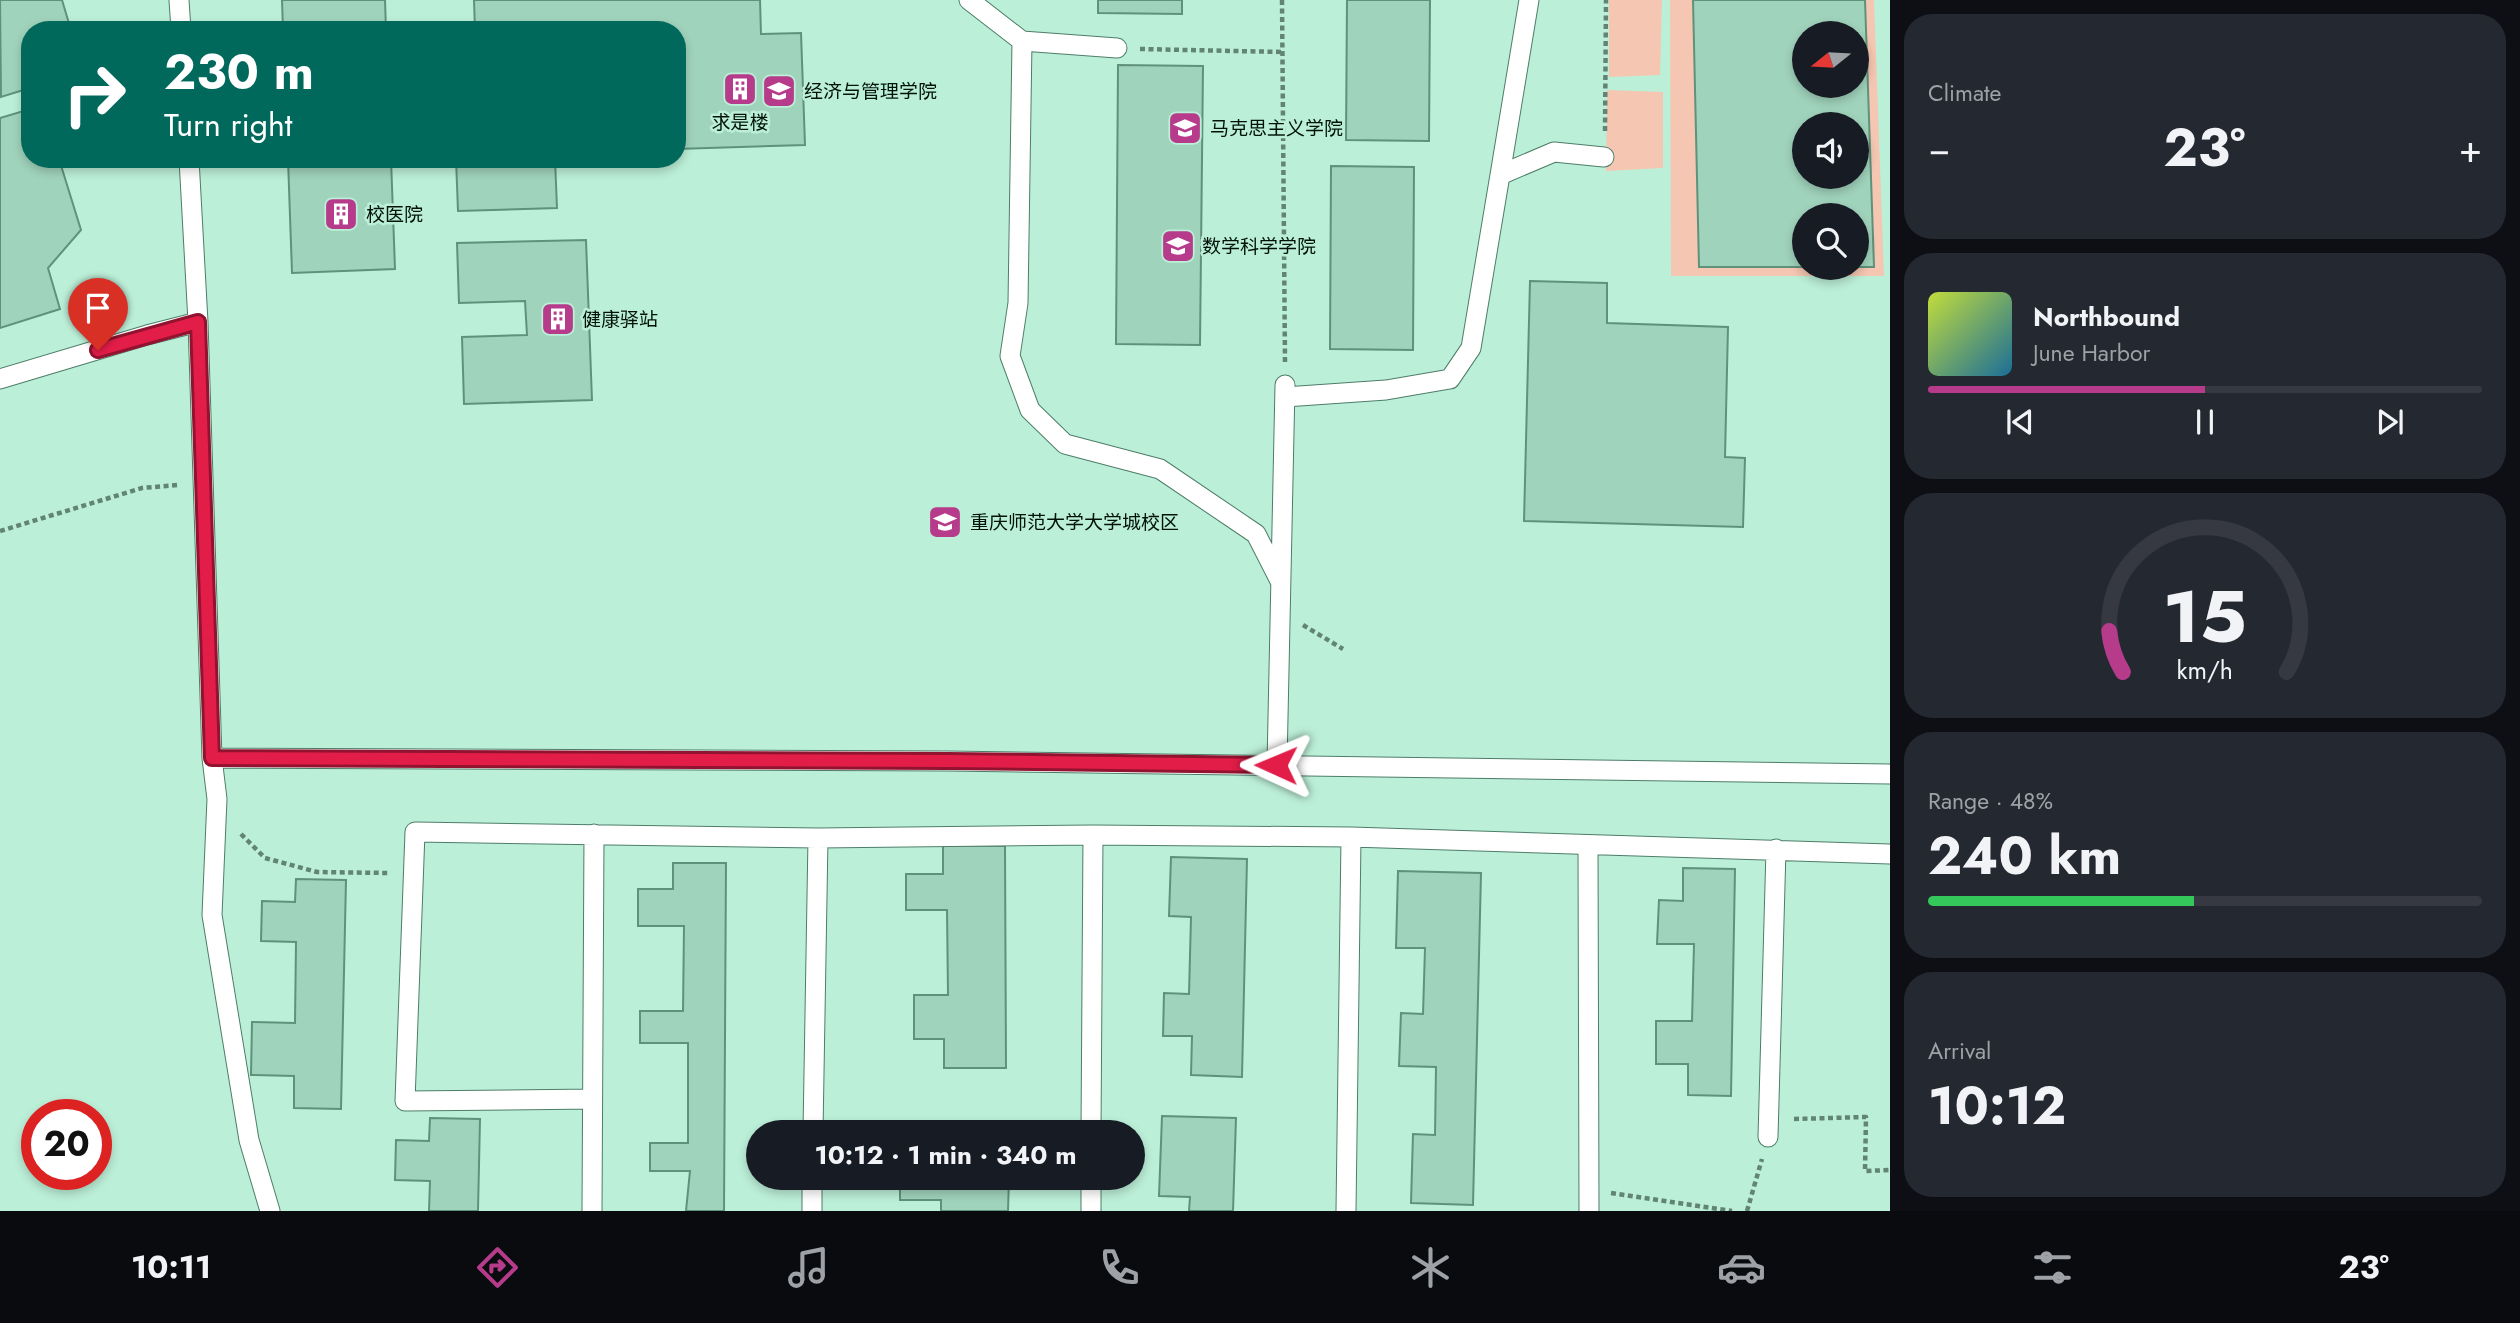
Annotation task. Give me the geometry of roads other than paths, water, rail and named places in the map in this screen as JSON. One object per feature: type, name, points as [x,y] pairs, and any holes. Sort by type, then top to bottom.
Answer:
[{"type":"lane","points":[[179,0],[180,21]]},
{"type":"lane","points":[[968,0],[1022,41],[1117,48]]},
{"type":"lane","points":[[1276,765],[1285,391],[1386,390],[1450,379],[1471,348],[1529,0]]},
{"type":"lane","points":[[1022,41],[1018,303],[1010,356],[1030,410],[1065,444],[1160,469],[1256,534],[1280,581]]},
{"type":"lane","points":[[1500,174],[1554,152],[1605,157]]},
{"type":"lane","points":[[189,168],[198,322],[212,758],[217,799],[212,915],[249,1140],[271,1211]]},
{"type":"lane","points":[[0,379],[198,322]]},
{"type":"lane","points":[[212,758],[934,761],[1890,774]]},
{"type":"lane","points":[[592,1099],[405,1101],[415,832],[818,838],[1093,835],[1351,837],[1890,854]]},
{"type":"lane","points":[[592,1211],[594,834]]},
{"type":"lane","points":[[1091,1120],[1093,835]]},
{"type":"lane","points":[[1346,1211],[1351,837]]},
{"type":"lane","points":[[813,1120],[818,838]]},
{"type":"lane","points":[[1588,845],[1588,1211]]},
{"type":"lane","points":[[1768,1128],[1776,849]]},
{"type":"lane","points":[[812,1211],[813,1190]]},
{"type":"lane","points":[[1091,1190],[1091,1211]]},
{"type":"place","name":"求是楼","points":[[740,89]]},
{"type":"place","name":"经济与管理学院","points":[[779,91]]},
{"type":"place","name":"马克思主义学院","points":[[1185,128]]},
{"type":"place","name":"校医院","points":[[341,214]]},
{"type":"place","name":"数学科学学院","points":[[1178,246]]},
{"type":"place","name":"健康驿站","points":[[558,319]]},
{"type":"place","name":"重庆师范大学大学城校区","points":[[945,522]]}]
